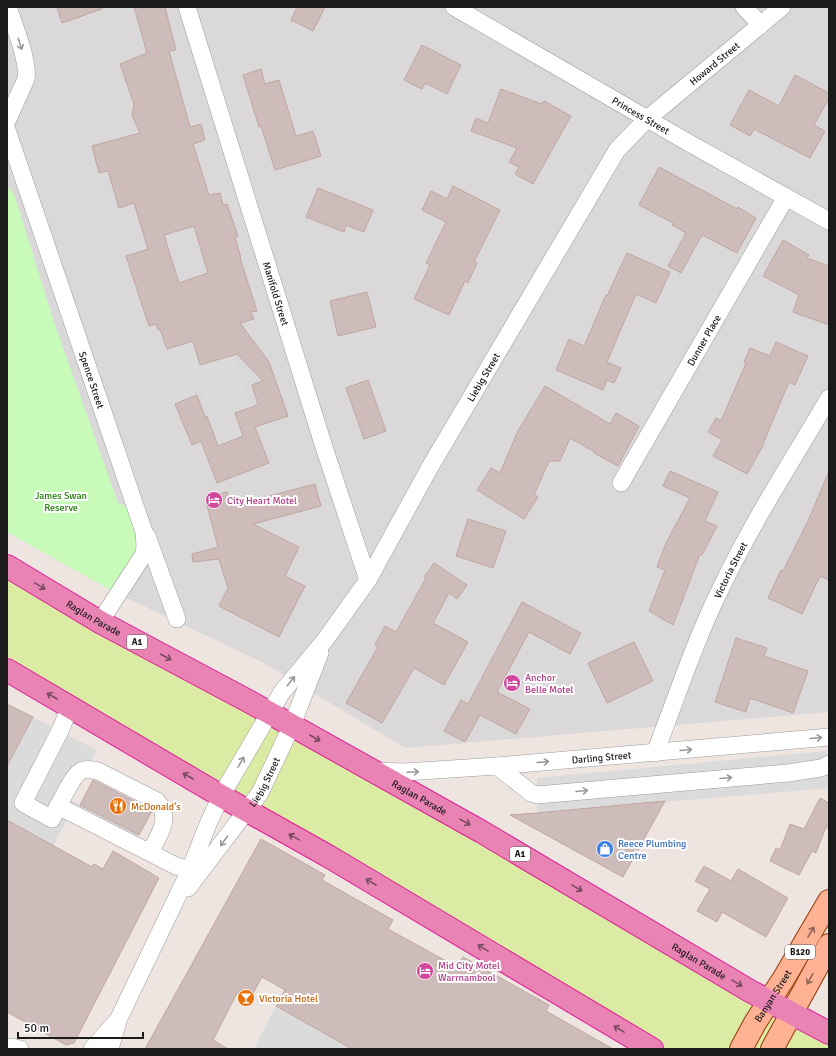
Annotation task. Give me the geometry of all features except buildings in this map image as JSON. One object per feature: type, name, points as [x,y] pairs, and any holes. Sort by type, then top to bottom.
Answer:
[{"type":"highway","name":"Raglan Parade","points":[[7,566],[100,622],[292,725],[482,832],[769,1001],[829,1033]]},
{"type":"highway","points":[[7,670],[222,796],[335,860],[652,1049]]},
{"type":"main road","name":"Banyan Street","points":[[741,1049],[829,901]]},
{"type":"main road","name":"B120","points":[[772,1049],[829,945]]},
{"type":"street","points":[[7,121],[26,79],[27,72],[8,7]]},
{"type":"street","name":"Manifold Street","points":[[187,7],[323,444],[368,580]]},
{"type":"street","name":"Princess Street","points":[[454,7],[647,119],[829,221]]},
{"type":"street","points":[[744,7],[760,24]]},
{"type":"street","name":"Howard Street","points":[[647,119],[782,7]]},
{"type":"street","name":"Liebig Street","points":[[110,1049],[119,1018],[190,870],[208,824],[222,796],[269,713],[282,692],[325,640],[368,580],[430,467],[601,175],[617,150],[647,119]]},
{"type":"street","name":"Spence Street","points":[[7,130],[142,521],[145,541],[144,554],[100,622]]},
{"type":"street","name":"Dunner Place","points":[[621,483],[786,197]]},
{"type":"street","name":"Victoria Street","points":[[655,753],[719,591],[749,533],[829,398]]},
{"type":"street","points":[[142,521],[177,619]]},
{"type":"street","name":"Liebig Street","points":[[173,907],[200,874],[260,794],[292,725],[325,640]]},
{"type":"street","points":[[70,707],[60,731],[22,803],[52,819],[76,776],[81,771],[88,769],[98,771],[157,801],[162,807],[165,816],[162,827],[150,852]]},
{"type":"street","name":"Darling Street","points":[[374,771],[405,772],[497,766],[829,737]]},
{"type":"street","points":[[497,766],[531,794],[537,795],[788,773],[821,768],[829,764]]},
{"type":"street","points":[[58,806],[176,866],[190,870]]},
{"type":"street","name":"Liebig Street","points":[[92,1049],[119,1018]]},
{"type":"shaded area","points":[[7,7],[829,7],[829,712],[405,748],[262,662],[110,590],[7,532]]},
{"type":"shaded area","points":[[191,344],[199,368],[234,356],[250,404],[212,416],[202,390],[160,405],[145,360]]},
{"type":"shaded area","points":[[33,717],[97,750],[71,800],[139,835],[130,852],[67,820],[53,846],[7,820],[7,766]]},
{"type":"shaded area","points":[[826,751],[829,760],[829,788],[537,813],[537,778]]},
{"type":"shaded area","points":[[276,1006],[352,1049],[254,1049]]},
{"type":"green space","name":"James Swan Reserve","points":[[7,188],[14,194],[54,322],[118,503],[130,508],[145,541],[116,593],[7,532]]},
{"type":"green space","points":[[7,566],[829,1033],[829,1049],[652,1049],[7,670]]},
{"type":"place","name":"City Heart Motel","points":[[214,500]]},
{"type":"place","name":"Anchor Belle Motel","points":[[512,683]]},
{"type":"place","name":"McDonald's","points":[[118,806]]},
{"type":"place","name":"Reece Plumbing Centre","points":[[605,849]]},
{"type":"place","name":"Mid City Motel Warrnambool","points":[[425,971]]},
{"type":"place","name":"Victoria Hotel","points":[[246,998]]}]
